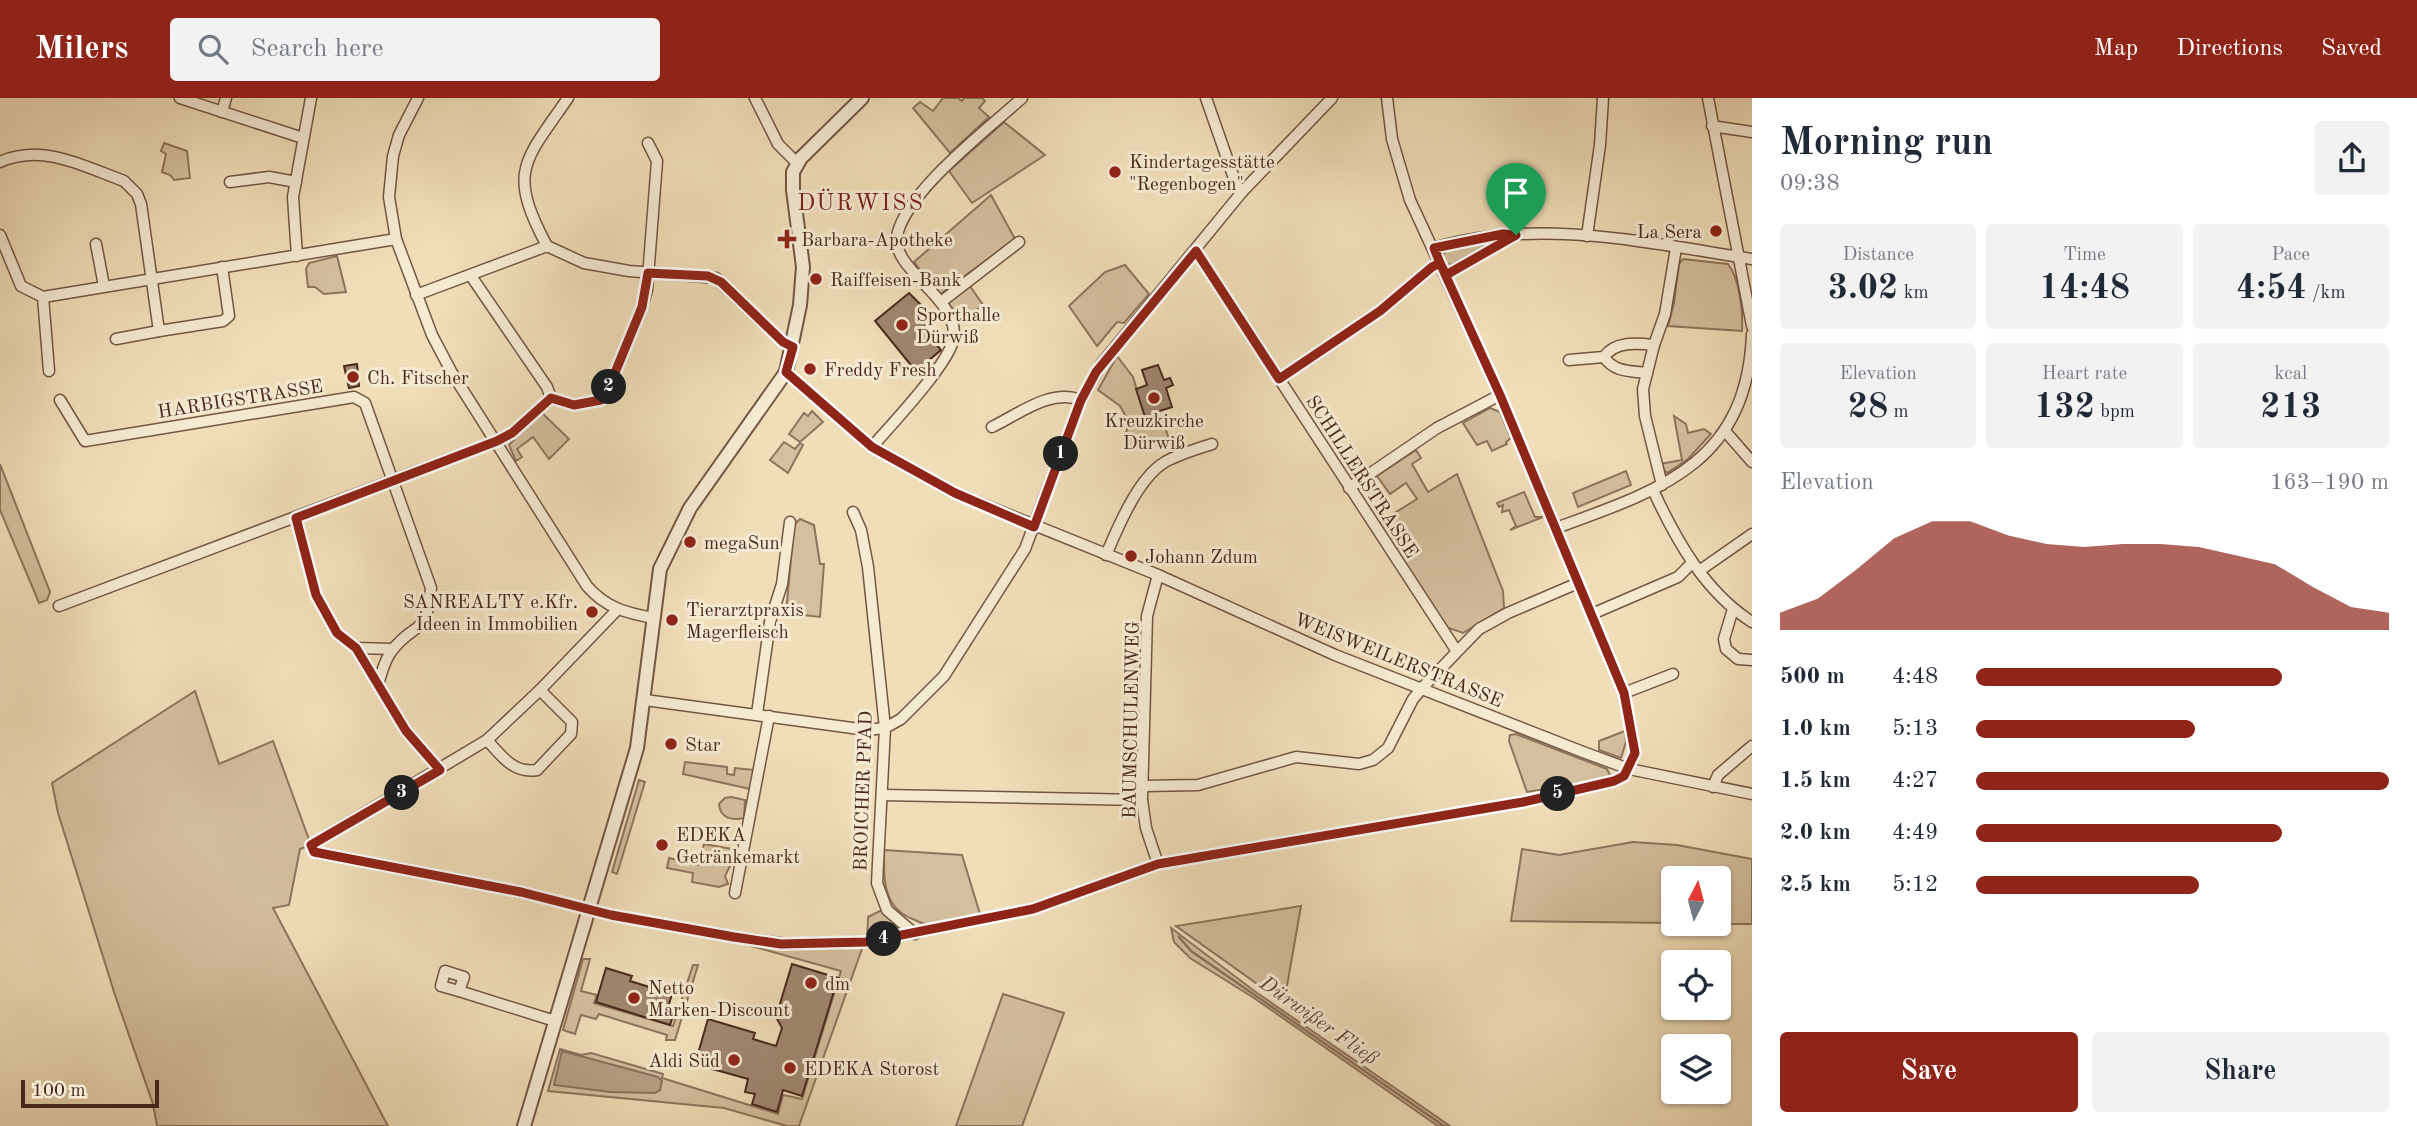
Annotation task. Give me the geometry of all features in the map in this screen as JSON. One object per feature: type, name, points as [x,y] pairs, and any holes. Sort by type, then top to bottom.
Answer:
[{"type":"street","points":[[180,98],[303,138]]},
{"type":"street","points":[[222,112],[226,98]]},
{"type":"street","points":[[297,256],[293,207],[311,98]]},
{"type":"street","points":[[418,98],[399,135],[393,156],[389,197],[397,239],[432,335],[452,373],[587,586],[597,598],[616,611],[654,618]]},
{"type":"street","points":[[568,98],[532,150],[524,172],[525,194],[547,246],[584,263],[648,273],[716,278],[783,342],[793,347]]},
{"type":"street","points":[[755,98],[778,144],[797,163]]},
{"type":"street","points":[[524,1126],[637,748],[660,569],[685,516],[786,372],[793,347],[803,267],[793,172],[797,163],[862,98]]},
{"type":"street","points":[[872,447],[920,390],[954,339],[953,327],[941,302],[901,254],[897,242],[900,227],[914,201],[928,184],[1022,98]]},
{"type":"street","points":[[1206,98],[1236,184],[1242,192]]},
{"type":"street","points":[[645,700],[867,730],[885,728],[911,710],[944,676],[1025,549],[1081,400],[1102,363],[1242,192],[1332,98]]},
{"type":"street","points":[[616,611],[540,690],[487,740],[311,845],[314,852],[509,890],[590,909],[781,944],[866,942],[1033,909],[1158,864],[1523,802],[1614,781],[1624,776],[1635,753],[1624,693],[1500,395],[1410,200],[1392,139],[1387,98]]},
{"type":"street","points":[[1587,236],[1600,145],[1603,98]]},
{"type":"street","points":[[1708,98],[1752,326]]},
{"type":"street","points":[[1712,126],[1752,132]]},
{"type":"street","points":[[551,398],[574,405],[601,400],[607,392],[642,307],[648,273],[657,162],[648,143]]},
{"type":"street","points":[[0,162],[25,153],[39,153],[124,181],[137,194],[141,204],[159,331]]},
{"type":"street","points":[[230,182],[269,177],[296,182]]},
{"type":"street","points":[[1434,248],[1503,234],[1587,236],[1752,259]]},
{"type":"street","points":[[0,235],[21,286],[43,297],[397,239]]},
{"type":"street","points":[[1446,275],[1516,235]]},
{"type":"street","points":[[941,302],[1019,242]]},
{"type":"street","points":[[96,244],[104,286]]},
{"type":"street","points":[[416,295],[547,246]]},
{"type":"street","points":[[1676,248],[1665,314],[1643,389],[1658,488],[1672,530],[1695,567],[1733,608],[1752,622]]},
{"type":"street","name":"SCHILLERSTRASSE","points":[[1196,251],[1456,650]]},
{"type":"street","points":[[1279,379],[1380,311],[1440,263]]},
{"type":"street","points":[[116,339],[223,321],[229,316],[222,267]]},
{"type":"street","points":[[471,276],[547,387],[551,398]]},
{"type":"street","points":[[43,297],[49,371]]},
{"type":"street","points":[[1556,528],[1658,488],[1683,474],[1725,431],[1741,399],[1752,353],[1752,334]]},
{"type":"street","points":[[1569,360],[1604,358],[1616,346],[1638,343],[1654,345]]},
{"type":"street","points":[[1604,358],[1610,366],[1618,370],[1647,373]]},
{"type":"street","name":"WEISWEILERSTRASSE","points":[[786,372],[872,447],[955,493],[1158,575],[1335,655],[1629,769],[1752,794]]},
{"type":"street","points":[[992,427],[1054,397],[1068,395],[1081,400]]},
{"type":"street","points":[[1349,488],[1437,428],[1500,395]]},
{"type":"street","name":"HARBIGSTRASSE","points":[[60,400],[85,441],[354,397],[365,403],[393,482]]},
{"type":"street","points":[[59,606],[497,441],[512,433],[551,398]]},
{"type":"street","points":[[1725,431],[1752,462]]},
{"type":"street","points":[[1106,555],[1124,511],[1156,470],[1165,462],[1212,444]]},
{"type":"street","points":[[378,684],[393,649],[421,627],[429,614],[431,588],[393,482]]},
{"type":"street","name":"BROICHER PFAD","points":[[853,512],[862,530],[885,728],[877,883],[887,910],[915,934]]},
{"type":"street","points":[[296,518],[316,595],[337,633],[356,648],[406,731],[440,770]]},
{"type":"street","points":[[757,715],[770,622],[782,584],[790,522]]},
{"type":"street","points":[[1592,614],[1678,577],[1752,534]]},
{"type":"street","name":"BAUMSCHULENWEG","points":[[1158,575],[1147,616],[1142,800],[1146,828],[1158,864]]},
{"type":"street","points":[[1144,786],[1198,785],[1296,757],[1359,764],[1373,760],[1388,748],[1413,698],[1456,650],[1479,629],[1508,613],[1578,583]]},
{"type":"street","points":[[1733,608],[1724,639],[1726,649],[1738,659],[1752,660]]},
{"type":"street","points":[[356,648],[393,649]]},
{"type":"street","points":[[1624,693],[1673,674]]},
{"type":"street","points":[[487,740],[520,771],[537,770],[573,729],[572,722],[540,690]]},
{"type":"street","points":[[735,893],[769,716]]},
{"type":"street","points":[[1713,787],[1718,775],[1752,746]]},
{"type":"street","points":[[882,794],[1142,800]]},
{"type":"street","points":[[459,991],[555,1021]]},
{"type":"shaded area","points":[[943,98],[958,98],[962,101],[964,98],[982,98],[985,101],[979,108],[989,117],[950,153],[913,108],[920,102],[933,111]]},
{"type":"shaded area","points":[[1004,122],[1045,155],[972,203],[949,171]]},
{"type":"shaded area","points":[[164,143],[187,151],[190,178],[174,180],[162,172],[166,154],[161,151]]},
{"type":"shaded area","points":[[991,195],[1015,239],[939,295],[914,262]]},
{"type":"shaded area","points":[[1501,238],[1455,265],[1446,264],[1443,259],[1445,250],[1454,246]]},
{"type":"shaded area","points":[[337,256],[346,292],[324,294],[315,287],[308,287],[306,269],[309,263]]},
{"type":"shaded area","points":[[1683,259],[1728,264],[1738,287],[1742,331],[1668,326],[1679,264]]},
{"type":"shaded area","points":[[1125,265],[1149,294],[1124,323],[1117,322],[1097,346],[1069,306],[1105,272]]},
{"type":"shaded area","points":[[970,286],[983,305],[962,321],[948,303]]},
{"type":"shaded area","points":[[1117,356],[1133,377],[1147,423],[1162,419],[1170,442],[1132,449],[1126,433],[1129,422],[1120,406],[1098,390]]},
{"type":"shaded area","points":[[1490,408],[1500,412],[1511,438],[1507,444],[1492,451],[1487,441],[1477,445],[1463,423]]},
{"type":"shaded area","points":[[812,411],[823,422],[800,442],[789,434],[804,413],[808,416]]},
{"type":"shaded area","points":[[541,412],[569,439],[549,459],[533,437],[517,449],[522,457],[516,461],[509,445]]},
{"type":"shaded area","points":[[1674,416],[1686,424],[1688,433],[1704,429],[1711,434],[1688,459],[1667,473],[1660,464],[1682,460]]},
{"type":"shaded area","points":[[784,442],[795,449],[800,443],[803,445],[788,473],[770,460]]},
{"type":"shaded area","points":[[1416,450],[1421,458],[1412,464],[1428,492],[1457,474],[1503,591],[1504,608],[1463,633],[1443,626],[1377,524],[1417,499],[1406,483],[1390,494],[1377,476]]},
{"type":"shaded area","points":[[0,464],[50,592],[47,600],[39,603],[0,510]]},
{"type":"shaded area","points":[[1626,471],[1631,485],[1578,507],[1573,493]]},
{"type":"shaded area","points":[[1524,492],[1535,517],[1543,517],[1510,530],[1516,526],[1509,510],[1502,512],[1503,505],[1499,507],[1497,503]]},
{"type":"shaded area","points":[[800,519],[814,525],[820,564],[824,564],[820,617],[786,613],[794,525]]},
{"type":"shaded area","points":[[195,691],[219,764],[273,741],[311,845],[300,849],[289,905],[273,908],[388,1126],[157,1126],[153,1104],[115,995],[58,813],[52,783]]},
{"type":"shaded area","points":[[1625,731],[1626,742],[1621,758],[1599,750],[1599,741]]},
{"type":"shaded area","points":[[1516,734],[1607,769],[1610,775],[1608,779],[1527,792],[1509,741],[1510,735]]},
{"type":"shaded area","points":[[685,762],[727,767],[727,774],[734,775],[735,768],[754,770],[750,789],[683,774]]},
{"type":"shaded area","points":[[639,780],[645,782],[617,874],[612,872]]},
{"type":"shaded area","points":[[725,798],[745,800],[744,818],[731,819],[722,813],[719,804]]},
{"type":"shaded area","points":[[1633,842],[1677,845],[1752,859],[1752,924],[1731,924],[1731,866],[1661,866],[1661,923],[1511,921],[1522,849],[1559,855]]},
{"type":"shaded area","points":[[704,844],[738,850],[725,876],[728,884],[719,887],[692,882],[693,873],[667,868],[669,858],[698,865]]},
{"type":"shaded area","points":[[884,850],[962,855],[980,914],[939,926],[925,924],[904,915],[896,908],[887,892]]},
{"type":"shaded area","points":[[1301,906],[1284,1003],[1176,926]]},
{"type":"shaded area","points":[[882,910],[902,930],[867,940],[868,917]]},
{"type":"shaded area","points":[[1171,928],[1257,993],[1450,1126],[1438,1126],[1254,998],[1190,958],[1174,942]]},
{"type":"shaded area","points":[[730,940],[863,946],[799,1126],[787,1126],[724,1108],[548,1091],[560,1049],[581,1055],[591,1053],[663,1074],[662,1078],[778,1114],[783,1095],[802,1099],[841,971]]},
{"type":"shaded area","points":[[583,959],[590,959],[581,991],[597,995],[594,1003],[673,1026],[693,965],[698,965],[675,1040],[666,1040],[667,1035],[599,1014],[596,1019],[581,1015],[575,1034],[563,1030]]},
{"type":"shaded area","points":[[1003,994],[1064,1013],[1022,1126],[956,1126]]},
{"type":"shaded area","points":[[562,1051],[658,1077],[662,1081],[660,1090],[655,1093],[610,1092],[554,1085]]},
{"type":"building","name":"Sporthalle Dürwiß","points":[[909,293],[928,312],[926,314],[932,320],[923,328],[941,350],[928,361],[931,365],[919,375],[875,321]]},
{"type":"building","name":"Ch. Fitscher","points":[[357,364],[359,386],[349,388],[344,366]]},
{"type":"building","name":"Kreuzkirche Dürwiß","points":[[1158,365],[1164,380],[1170,378],[1173,385],[1166,388],[1172,407],[1153,413],[1155,420],[1147,423],[1136,389],[1147,385],[1142,370]]},
{"type":"building","points":[[792,964],[838,978],[802,1096],[783,1090],[777,1112],[752,1104],[755,1094],[745,1092],[748,1079],[695,1064],[708,1019],[755,1033],[753,1039],[776,1046],[782,1028],[776,1017]]},
{"type":"building","name":"Netto Marken-Discount","points":[[606,968],[632,976],[630,981],[672,994],[667,1011],[674,1013],[670,1025],[596,1002]]},
{"type":"waterway","name":"Dürwißer Fließ","points":[[1179,937],[1191,951],[1444,1126]]},
{"type":"place","name":"Kindertagesstätte \"Regenbogen\"","points":[[1115,172]]},
{"type":"place","name":"La Sera","points":[[1716,231]]},
{"type":"place","name":"Barbara-Apotheke","points":[[787,239]]},
{"type":"place","name":"Raiffeisen-Bank","points":[[816,279]]},
{"type":"place","name":"Sporthalle Dürwiß","points":[[902,325]]},
{"type":"place","name":"Freddy Fresh","points":[[810,369]]},
{"type":"place","name":"Ch. Fitscher","points":[[353,377]]},
{"type":"place","name":"Kreuzkirche Dürwiß","points":[[1154,398]]},
{"type":"place","name":"megaSun","points":[[690,542]]},
{"type":"place","name":"Johann Zdum","points":[[1131,556]]},
{"type":"place","name":"SANREALTY e.Kfr. Ideen in Immobilien","points":[[592,612]]},
{"type":"place","name":"Tierarztpraxis Magerfleisch","points":[[672,620]]},
{"type":"place","name":"Star","points":[[671,744]]},
{"type":"place","name":"EDEKA Getränkemarkt","points":[[662,845]]},
{"type":"place","name":"dm","points":[[811,983]]},
{"type":"place","name":"Netto Marken-Discount","points":[[634,998]]},
{"type":"place","name":"Aldi Süd","points":[[734,1060]]},
{"type":"place","name":"EDEKA Storost","points":[[790,1068]]},
{"type":"district","name":"DÜRWISS","points":[[861,202]]},
{"type":"route","points":[[1516,235],[1446,275],[1440,263],[1432,267],[1380,311],[1279,379],[1196,251],[1096,372],[1081,400],[1034,527],[955,493],[870,446],[836,419],[796,378],[786,372],[793,347],[783,342],[716,278],[648,273],[642,307],[607,392],[601,400],[574,405],[551,398],[512,433],[497,441],[296,518],[316,595],[337,633],[356,648],[406,731],[440,770],[311,845],[314,852],[393,865],[521,892],[611,915],[734,937],[781,944],[866,942],[923,933],[1033,909],[1158,864],[1523,802],[1614,781],[1624,776],[1635,753],[1624,693],[1500,395],[1440,263],[1434,248],[1503,234],[1516,235]]}]
